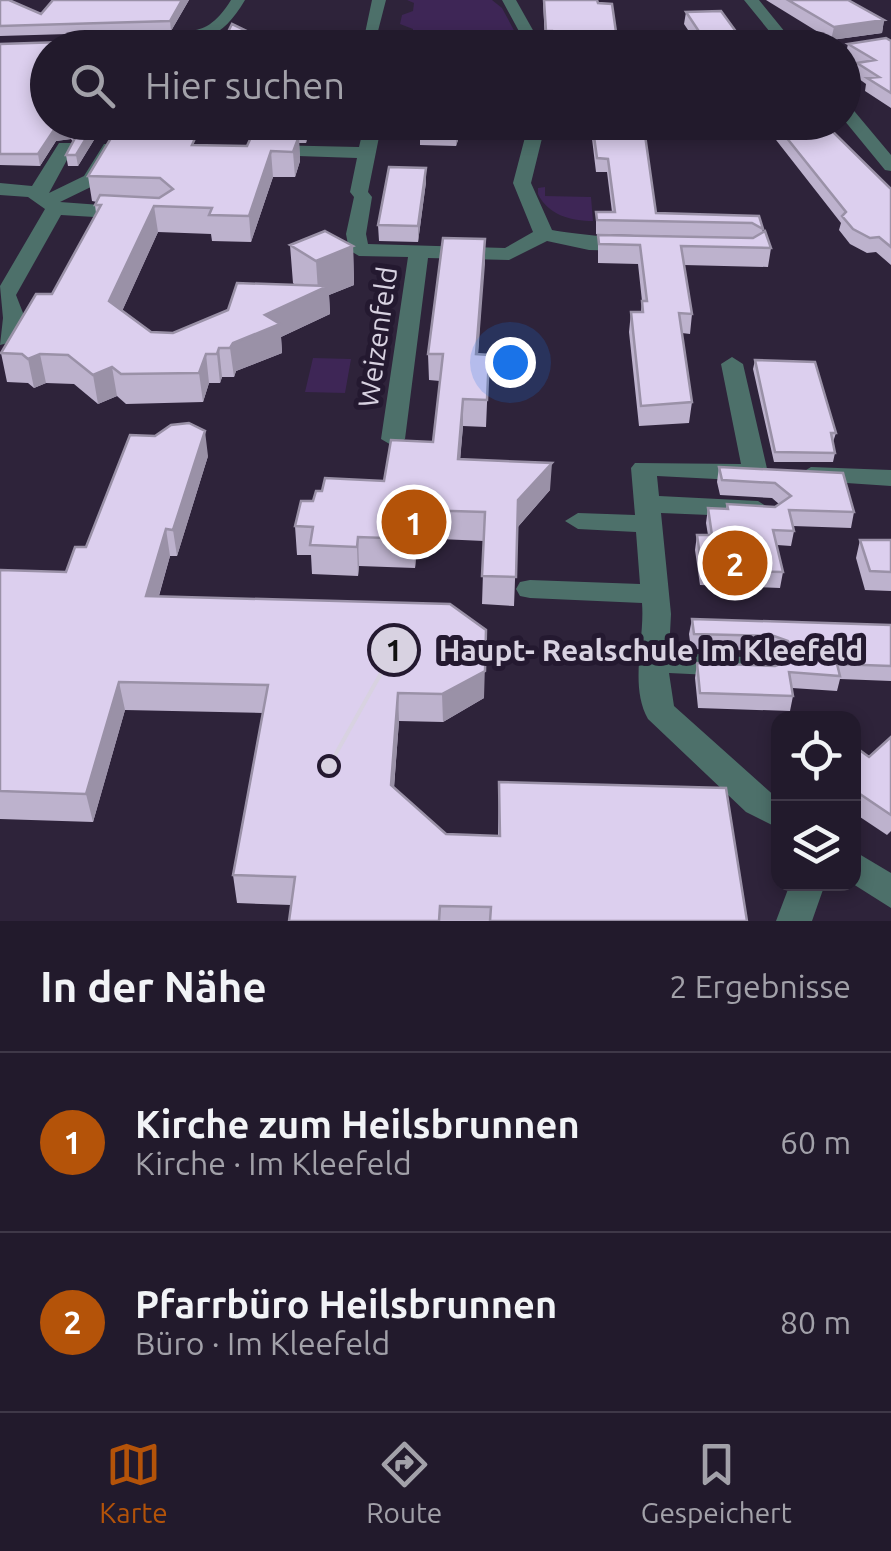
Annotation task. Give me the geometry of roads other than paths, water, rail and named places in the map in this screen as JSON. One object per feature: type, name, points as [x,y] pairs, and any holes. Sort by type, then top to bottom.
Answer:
[{"type":"street","points":[[220,30],[238,0]]},
{"type":"street","points":[[370,30],[379,0]]},
{"type":"street","points":[[509,0],[526,30]]},
{"type":"street","points":[[751,0],[776,30]]},
{"type":"street","points":[[861,130],[891,166]]},
{"type":"street","points":[[4,335],[2,296],[46,201],[91,180],[110,148],[153,148],[155,140]]},
{"type":"street","points":[[370,140],[359,192],[363,197],[356,234],[359,250],[419,252]]},
{"type":"street","points":[[533,140],[522,182],[544,234],[589,244],[643,245]]},
{"type":"street","points":[[46,201],[39,190],[65,147]]},
{"type":"street","points":[[250,150],[367,153]]},
{"type":"street","points":[[0,190],[46,201],[145,213]]},
{"type":"street","name":"Weizenfeld","points":[[394,439],[419,252],[508,254],[544,234]]},
{"type":"street","points":[[732,364],[755,472]]},
{"type":"street","points":[[771,810],[659,711],[653,662],[656,594],[644,468],[891,478]]},
{"type":"street","points":[[578,521],[772,510]]},
{"type":"street","points":[[530,589],[656,594]]},
{"type":"street","points":[[653,662],[751,666]]},
{"type":"street","points":[[861,870],[891,892]]},
{"type":"street","points":[[794,921],[804,891]]},
{"type":"place","name":"Kirche zum Heilsbrunnen","points":[[414,522]]},
{"type":"place","name":"Pfarrbüro Heilsbrunnen","points":[[735,563]]},
{"type":"place","name":"Haupt- Realschule Im Kleefeld","points":[[329,766]]}]
